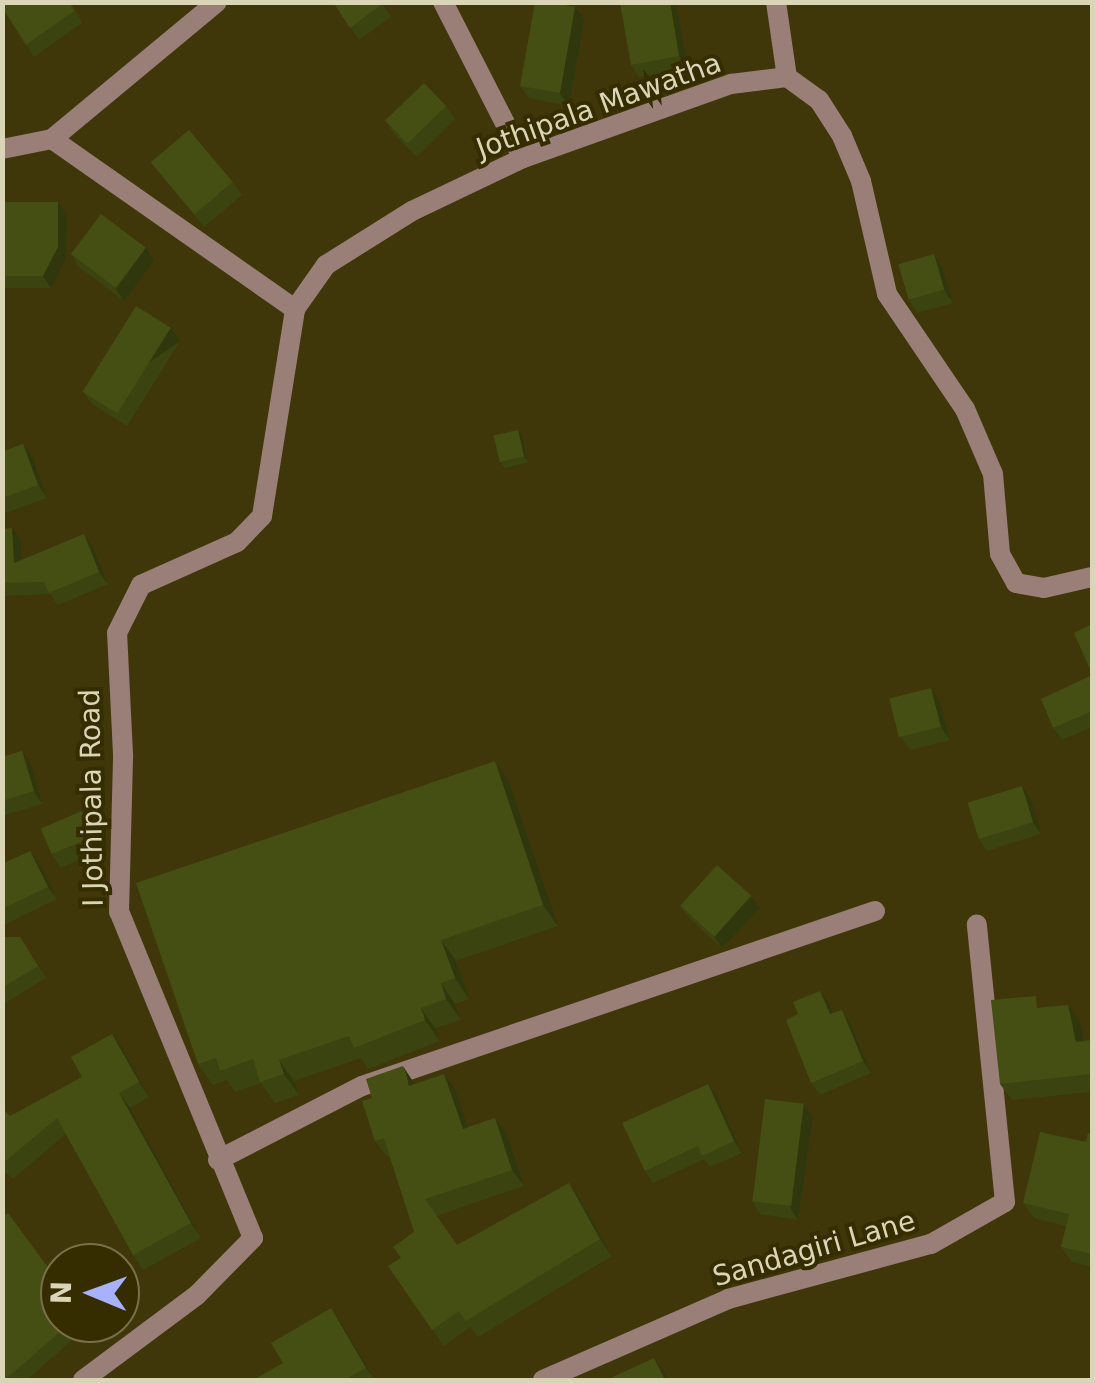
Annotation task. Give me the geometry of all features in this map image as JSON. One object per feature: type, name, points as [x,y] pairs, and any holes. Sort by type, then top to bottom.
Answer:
[{"type":"street","points":[[2,149],[52,139],[217,2]]},
{"type":"street","points":[[444,2],[524,158]]},
{"type":"street","points":[[776,2],[787,77],[819,100],[842,136],[861,181],[887,294],[965,409],[993,474],[1000,554],[1016,583],[1044,588],[1092,577]]},
{"type":"street","name":"Jothipala Mawatha","points":[[295,310],[326,265],[412,211],[524,158],[731,84],[787,77]]},
{"type":"street","points":[[52,139],[295,310]]},
{"type":"street","name":"I Jothipala Road","points":[[83,1380],[197,1295],[253,1238],[119,912],[123,754],[117,633],[140,585],[237,542],[262,516],[295,310]]},
{"type":"street","points":[[218,1160],[362,1086],[875,912]]},
{"type":"street","name":"Sandagiri Lane","points":[[544,1380],[728,1299],[931,1244],[1005,1202],[977,924]]},
{"type":"building","points":[[2,2],[69,2],[74,11],[26,45]]},
{"type":"building","points":[[333,2],[381,2],[382,4],[350,28]]},
{"type":"building","points":[[535,2],[575,7],[560,93],[520,86]]},
{"type":"building","points":[[620,2],[670,2],[679,56],[631,65]]},
{"type":"building","points":[[424,83],[446,106],[407,144],[385,121]]},
{"type":"building","points":[[189,130],[233,182],[194,214],[151,162]]},
{"type":"building","points":[[2,202],[58,202],[58,247],[43,276],[2,276]]},
{"type":"building","points":[[101,214],[146,248],[116,288],[71,254]]},
{"type":"building","points":[[934,254],[944,290],[909,300],[898,264]]},
{"type":"building","points":[[136,306],[171,328],[117,413],[82,392]]},
{"type":"building","points":[[518,430],[524,456],[500,462],[494,436]]},
{"type":"building","points":[[23,444],[38,485],[2,498],[2,452]]},
{"type":"building","points":[[12,528],[14,563],[84,534],[99,572],[49,593],[44,582],[2,583],[2,529]]},
{"type":"building","points":[[1092,624],[1092,674],[1074,633]]},
{"type":"building","points":[[1092,675],[1092,711],[1053,728],[1041,699]]},
{"type":"building","points":[[931,688],[941,727],[899,737],[889,698]]},
{"type":"building","points":[[22,751],[34,791],[2,801],[2,757]]},
{"type":"building","points":[[495,761],[543,905],[441,940],[455,978],[441,983],[446,999],[421,1008],[425,1020],[354,1048],[349,1036],[279,1060],[284,1074],[260,1082],[253,1059],[220,1071],[216,1058],[198,1064],[136,883]]},
{"type":"building","points":[[1022,786],[1033,822],[979,839],[967,803]]},
{"type":"building","points":[[82,811],[93,837],[52,854],[41,829]]},
{"type":"building","points":[[30,851],[48,887],[2,909],[2,864]]},
{"type":"building","points":[[717,865],[751,896],[714,937],[680,906]]},
{"type":"building","points":[[2,937],[20,937],[38,966],[2,988]]},
{"type":"building","points":[[820,991],[830,1014],[842,1010],[863,1061],[811,1083],[786,1020],[798,1014],[793,1002]]},
{"type":"building","points":[[1036,996],[1037,1008],[1068,1005],[1076,1042],[1092,1040],[1092,1074],[1000,1084],[991,1000]]},
{"type":"building","points":[[112,1034],[139,1082],[119,1093],[191,1223],[140,1251],[140,1243],[126,1243],[57,1118],[2,1164],[2,1108],[10,1116],[82,1077],[71,1057]]},
{"type":"building","points":[[403,1066],[409,1086],[444,1074],[463,1129],[495,1118],[512,1170],[425,1199],[457,1245],[569,1183],[600,1239],[466,1321],[459,1311],[432,1330],[388,1266],[401,1258],[393,1247],[414,1232],[384,1138],[375,1141],[362,1101],[372,1098],[366,1079]]},
{"type":"building","points":[[708,1084],[734,1141],[702,1156],[698,1146],[645,1171],[622,1123]]},
{"type":"building","points":[[765,1099],[804,1104],[791,1206],[752,1201]]},
{"type":"building","points":[[1040,1132],[1086,1142],[1088,1133],[1092,1134],[1092,1254],[1061,1247],[1069,1214],[1023,1203]]},
{"type":"building","points":[[8,1213],[40,1257],[40,1343],[47,1343],[5,1380],[2,1380],[2,1217]]},
{"type":"building","points":[[331,1308],[366,1368],[344,1380],[253,1380],[283,1363],[271,1343]]},
{"type":"building","points":[[654,1358],[665,1380],[606,1380]]}]
